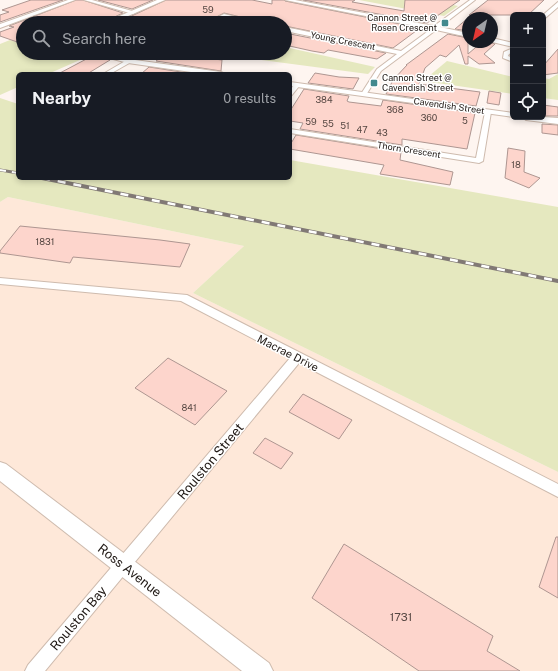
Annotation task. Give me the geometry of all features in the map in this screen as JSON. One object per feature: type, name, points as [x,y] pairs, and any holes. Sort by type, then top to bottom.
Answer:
[{"type":"main road","name":"Ross Avenue","points":[[0,470],[261,671]]},
{"type":"street","points":[[28,16],[73,0]]},
{"type":"street","points":[[86,0],[133,12]]},
{"type":"street","points":[[123,16],[162,0]]},
{"type":"street","points":[[287,0],[462,34]]},
{"type":"street","points":[[364,94],[377,72],[473,0]]},
{"type":"street","points":[[546,15],[558,4]]},
{"type":"street","points":[[0,26],[16,20]]},
{"type":"street","name":"Young Crescent","points":[[292,30],[402,53]]},
{"type":"street","points":[[498,41],[510,44]]},
{"type":"street","points":[[510,51],[506,53],[505,57],[510,59]]},
{"type":"street","points":[[109,72],[128,60],[202,72]]},
{"type":"street","name":"Cavendish Street","points":[[293,84],[510,115]]},
{"type":"street","name":"Thorn Crescent","points":[[292,131],[479,161],[488,112]]},
{"type":"street","points":[[546,120],[558,121]]},
{"type":"street","name":"Macrae Drive","points":[[0,281],[183,298],[558,491]]},
{"type":"street","name":"Roulston Street","points":[[123,565],[298,358]]},
{"type":"street","name":"Roulston Bay","points":[[34,671],[123,565]]},
{"type":"shaded area","points":[[8,197],[244,246],[193,293],[558,472],[558,671],[0,671],[0,202]]},
{"type":"green space","points":[[359,0],[431,0],[458,6],[444,16]]},
{"type":"green space","points":[[10,40],[16,42],[16,60],[80,60],[53,72],[16,72],[16,88],[0,95],[0,44]]},
{"type":"green space","points":[[292,49],[375,67],[368,74],[261,60],[292,60]]},
{"type":"green space","points":[[447,61],[510,76],[510,94],[423,81]]},
{"type":"green space","points":[[558,74],[558,100],[546,98],[546,78],[549,79]]},
{"type":"green space","points":[[0,98],[16,103],[16,180],[292,180],[292,160],[558,207],[558,472],[193,293],[244,246],[8,197],[0,202]]},
{"type":"building","points":[[31,0],[63,0],[0,22],[0,15],[9,12],[2,10]]},
{"type":"building","points":[[76,0],[83,0],[123,13],[117,16],[35,16]]},
{"type":"building","points":[[98,0],[153,0],[132,9]]},
{"type":"building","points":[[166,0],[252,0],[272,4],[272,0],[284,0],[420,28],[393,48],[292,27],[292,16],[236,16],[224,13],[218,16],[132,16]]},
{"type":"building","points":[[303,0],[355,0],[352,2],[404,11],[405,0],[460,0],[427,23]]},
{"type":"building","points":[[488,0],[544,0],[531,12],[510,12],[510,15],[498,15],[498,12],[473,12]]},
{"type":"building","points":[[16,23],[16,42],[0,36],[0,32],[14,27],[9,26]]},
{"type":"building","points":[[462,23],[462,30],[455,29]]},
{"type":"building","points":[[292,34],[386,53],[377,59],[328,50],[324,53],[292,47]]},
{"type":"building","points":[[448,34],[462,37],[462,48],[468,48],[468,54],[475,48],[491,48],[484,54],[495,63],[479,64],[468,56],[468,64],[465,64],[459,45],[446,57],[440,55],[425,68],[419,84],[480,92],[476,106],[386,94],[393,80],[406,65]]},
{"type":"building","points":[[558,49],[558,73],[546,75],[546,63]]},
{"type":"building","points":[[85,60],[110,60],[90,72],[62,72]]},
{"type":"building","points":[[157,60],[222,60],[221,71],[156,61]]},
{"type":"building","points":[[149,67],[181,72],[143,72]]},
{"type":"building","points":[[315,73],[339,77],[359,78],[353,89],[308,83]]},
{"type":"building","points":[[304,89],[349,96],[347,101],[349,102],[381,106],[383,100],[475,113],[467,149],[402,139],[402,145],[300,129],[303,123],[292,121],[292,108]]},
{"type":"building","points":[[489,91],[501,93],[499,105],[487,103]]},
{"type":"building","points":[[546,105],[558,107],[558,116],[546,116]]},
{"type":"building","points":[[542,124],[558,125],[558,135],[542,133]]},
{"type":"building","points":[[296,135],[401,152],[400,160],[453,172],[450,185],[380,174],[384,165],[292,149],[292,142]]},
{"type":"building","points":[[508,148],[525,151],[524,172],[540,178],[529,188],[505,178]]},
{"type":"building","points":[[20,226],[190,244],[180,267],[73,257],[70,263],[0,253]]},
{"type":"building","points":[[168,358],[227,391],[195,425],[135,388]]},
{"type":"building","points":[[303,394],[352,420],[339,439],[289,412]]},
{"type":"building","points":[[265,438],[293,453],[281,469],[253,453]]},
{"type":"building","points":[[556,537],[558,537],[558,598],[539,587]]},
{"type":"building","points":[[344,544],[493,636],[487,651],[520,671],[419,671],[312,598]]},
{"type":"railway","points":[[0,170],[16,173]]},
{"type":"railway","points":[[52,180],[558,281]]},
{"type":"place","name":"Cannon Street @ Rosen Crescent","points":[[445,23]]},
{"type":"place","name":"Cannon Street @ Cavendish Street","points":[[374,83]]}]
